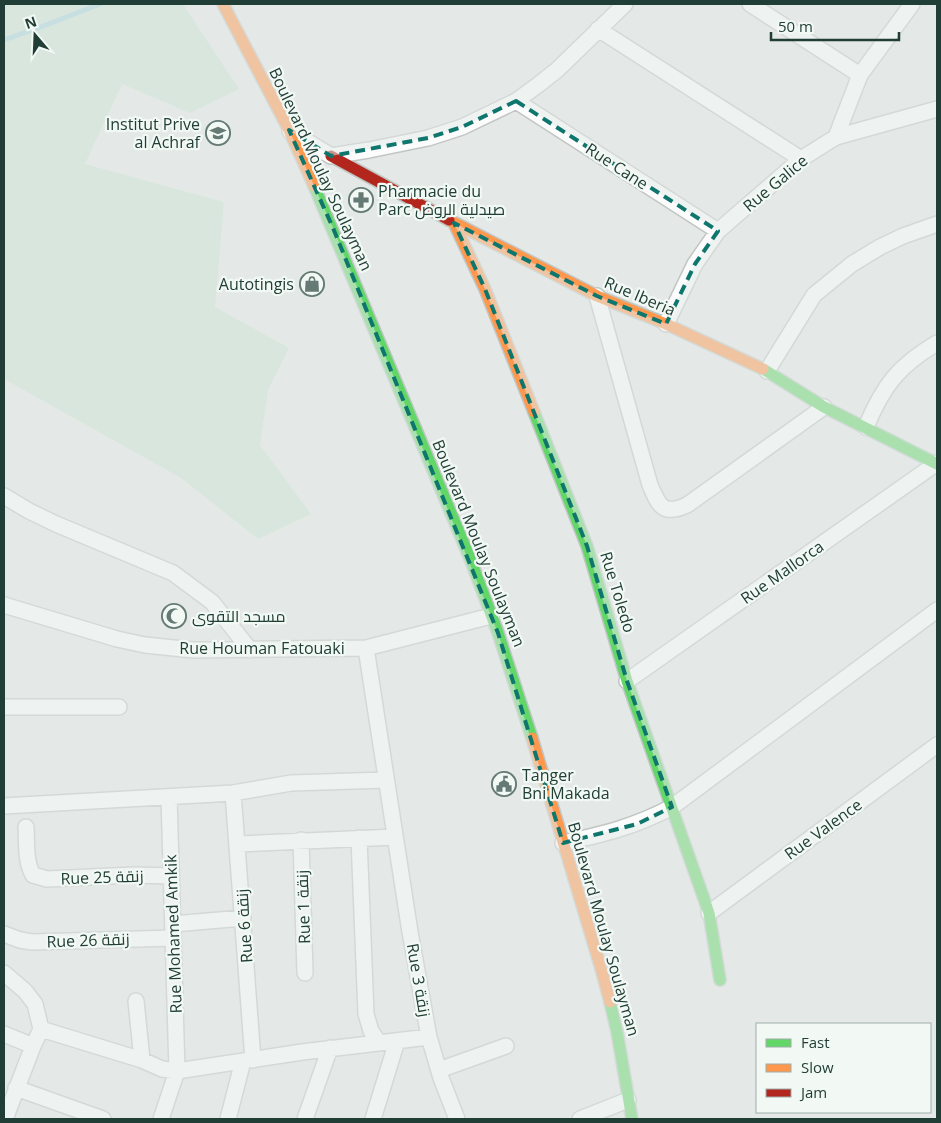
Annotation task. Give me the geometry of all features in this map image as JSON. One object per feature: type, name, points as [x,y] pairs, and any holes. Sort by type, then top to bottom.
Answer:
[{"type":"street","name":"Boulevard Moulay Soulayman","points":[[224,4],[289,130],[336,237],[471,562],[498,633],[611,1004],[632,1119]]},
{"type":"street","points":[[289,130],[331,156],[428,138],[462,127],[516,101],[557,70],[625,4]]},
{"type":"street","points":[[750,4],[860,75]]},
{"type":"street","points":[[836,137],[860,75],[912,4]]},
{"type":"street","points":[[598,29],[801,159]]},
{"type":"street","name":"Rue Cane","points":[[516,101],[718,231]]},
{"type":"street","name":"Rue Galice","points":[[666,324],[695,264],[718,231],[801,159],[836,137],[937,109]]},
{"type":"street","name":"Rue Iberia","points":[[331,156],[454,223],[596,296],[666,324],[767,371],[824,407],[937,463]]},
{"type":"street","name":"Rue Toledo","points":[[454,223],[485,289],[587,546],[628,681],[709,912],[720,980]]},
{"type":"street","points":[[767,371],[814,294],[852,264],[880,247],[902,236],[937,224]]},
{"type":"street","points":[[596,296],[650,485],[657,500],[664,509],[670,511],[677,510],[687,505],[824,407]]},
{"type":"street","points":[[866,427],[886,387],[900,370],[937,343]]},
{"type":"street","name":"Rue Mallorca","points":[[628,681],[937,463]]},
{"type":"street","points":[[4,496],[56,524],[173,573],[212,602],[250,650]]},
{"type":"street","name":"Rue Houman Fatouaki","points":[[4,605],[145,645],[193,650],[366,648],[491,616]]},
{"type":"street","points":[[563,843],[630,826],[672,807],[937,610]]},
{"type":"street","name":"Rue 3 زنقة","points":[[366,648],[395,837],[429,1037],[457,1119]]},
{"type":"street","points":[[4,707],[119,707]]},
{"type":"street","name":"Rue Valence","points":[[709,912],[937,745]]},
{"type":"street","points":[[4,806],[233,793],[292,783],[386,780]]},
{"type":"street","name":"Rue 6 زنقة","points":[[228,1119],[248,1060],[243,918],[233,793]]},
{"type":"street","name":"Rue Mohamed Amkik","points":[[161,1119],[177,1071],[169,797]]},
{"type":"street","name":"Rue 25 زنقة","points":[[26,826],[27,859],[33,876],[47,879],[171,876]]},
{"type":"street","points":[[238,844],[395,837]]},
{"type":"street","points":[[359,838],[366,1014],[371,1031],[380,1043]]},
{"type":"street","name":"Rue 1 زنقة","points":[[301,840],[305,973]]},
{"type":"street","name":"Rue 26 زنقة","points":[[4,934],[32,942],[173,931],[243,918]]},
{"type":"street","points":[[4,973],[25,991],[35,1004],[41,1029],[6,1110]]},
{"type":"street","points":[[136,1001],[142,1060]]},
{"type":"street","points":[[41,1029],[142,1060],[162,1069],[177,1071],[330,1048],[429,1037]]},
{"type":"street","points":[[4,1034],[33,1046]]},
{"type":"street","points":[[373,1119],[397,1041]]},
{"type":"street","points":[[439,1070],[506,1046]]},
{"type":"street","points":[[305,1119],[330,1048]]},
{"type":"street","points":[[16,1088],[84,1116],[103,1119]]},
{"type":"street","points":[[580,1119],[628,1100]]},
{"type":"highlighted area","points":[[516,101],[718,231],[695,264],[666,324],[597,296],[454,223],[485,289],[587,546],[627,681],[672,807],[637,824],[563,843],[498,633],[333,228],[289,130],[331,156],[428,138],[462,127]]},
{"type":"green space","points":[[4,4],[183,4],[239,89],[190,113],[122,84],[85,164],[224,202],[215,307],[289,348],[268,390],[260,445],[311,514],[258,539],[181,478],[4,379]]},
{"type":"waterway","points":[[4,40],[100,4]]},
{"type":"traffic: fast","points":[[314,186],[471,561],[498,633],[532,738]]},
{"type":"traffic: fast","points":[[763,369],[824,407],[937,464]]},
{"type":"traffic: fast","points":[[534,412],[587,546],[627,681],[709,913],[720,980]]},
{"type":"traffic: fast","points":[[610,1002],[632,1119]]},
{"type":"traffic: slow","points":[[223,4],[289,130],[314,186]]},
{"type":"traffic: slow","points":[[449,220],[597,296],[666,324],[763,369]]},
{"type":"traffic: slow","points":[[454,223],[485,289],[534,412]]},
{"type":"traffic: slow","points":[[532,738],[610,1002]]},
{"type":"traffic: jam","points":[[331,156],[449,220]]},
{"type":"place","name":"Institut Prive al Achraf","points":[[218,133]]},
{"type":"place","name":"Pharmacie du Parc صيدلية الروض","points":[[361,200]]},
{"type":"place","name":"Autotingis","points":[[312,284]]},
{"type":"place","name":"مسجد التقوى","points":[[174,616]]},
{"type":"place","name":"Tanger Bni Makada","points":[[504,784]]}]
